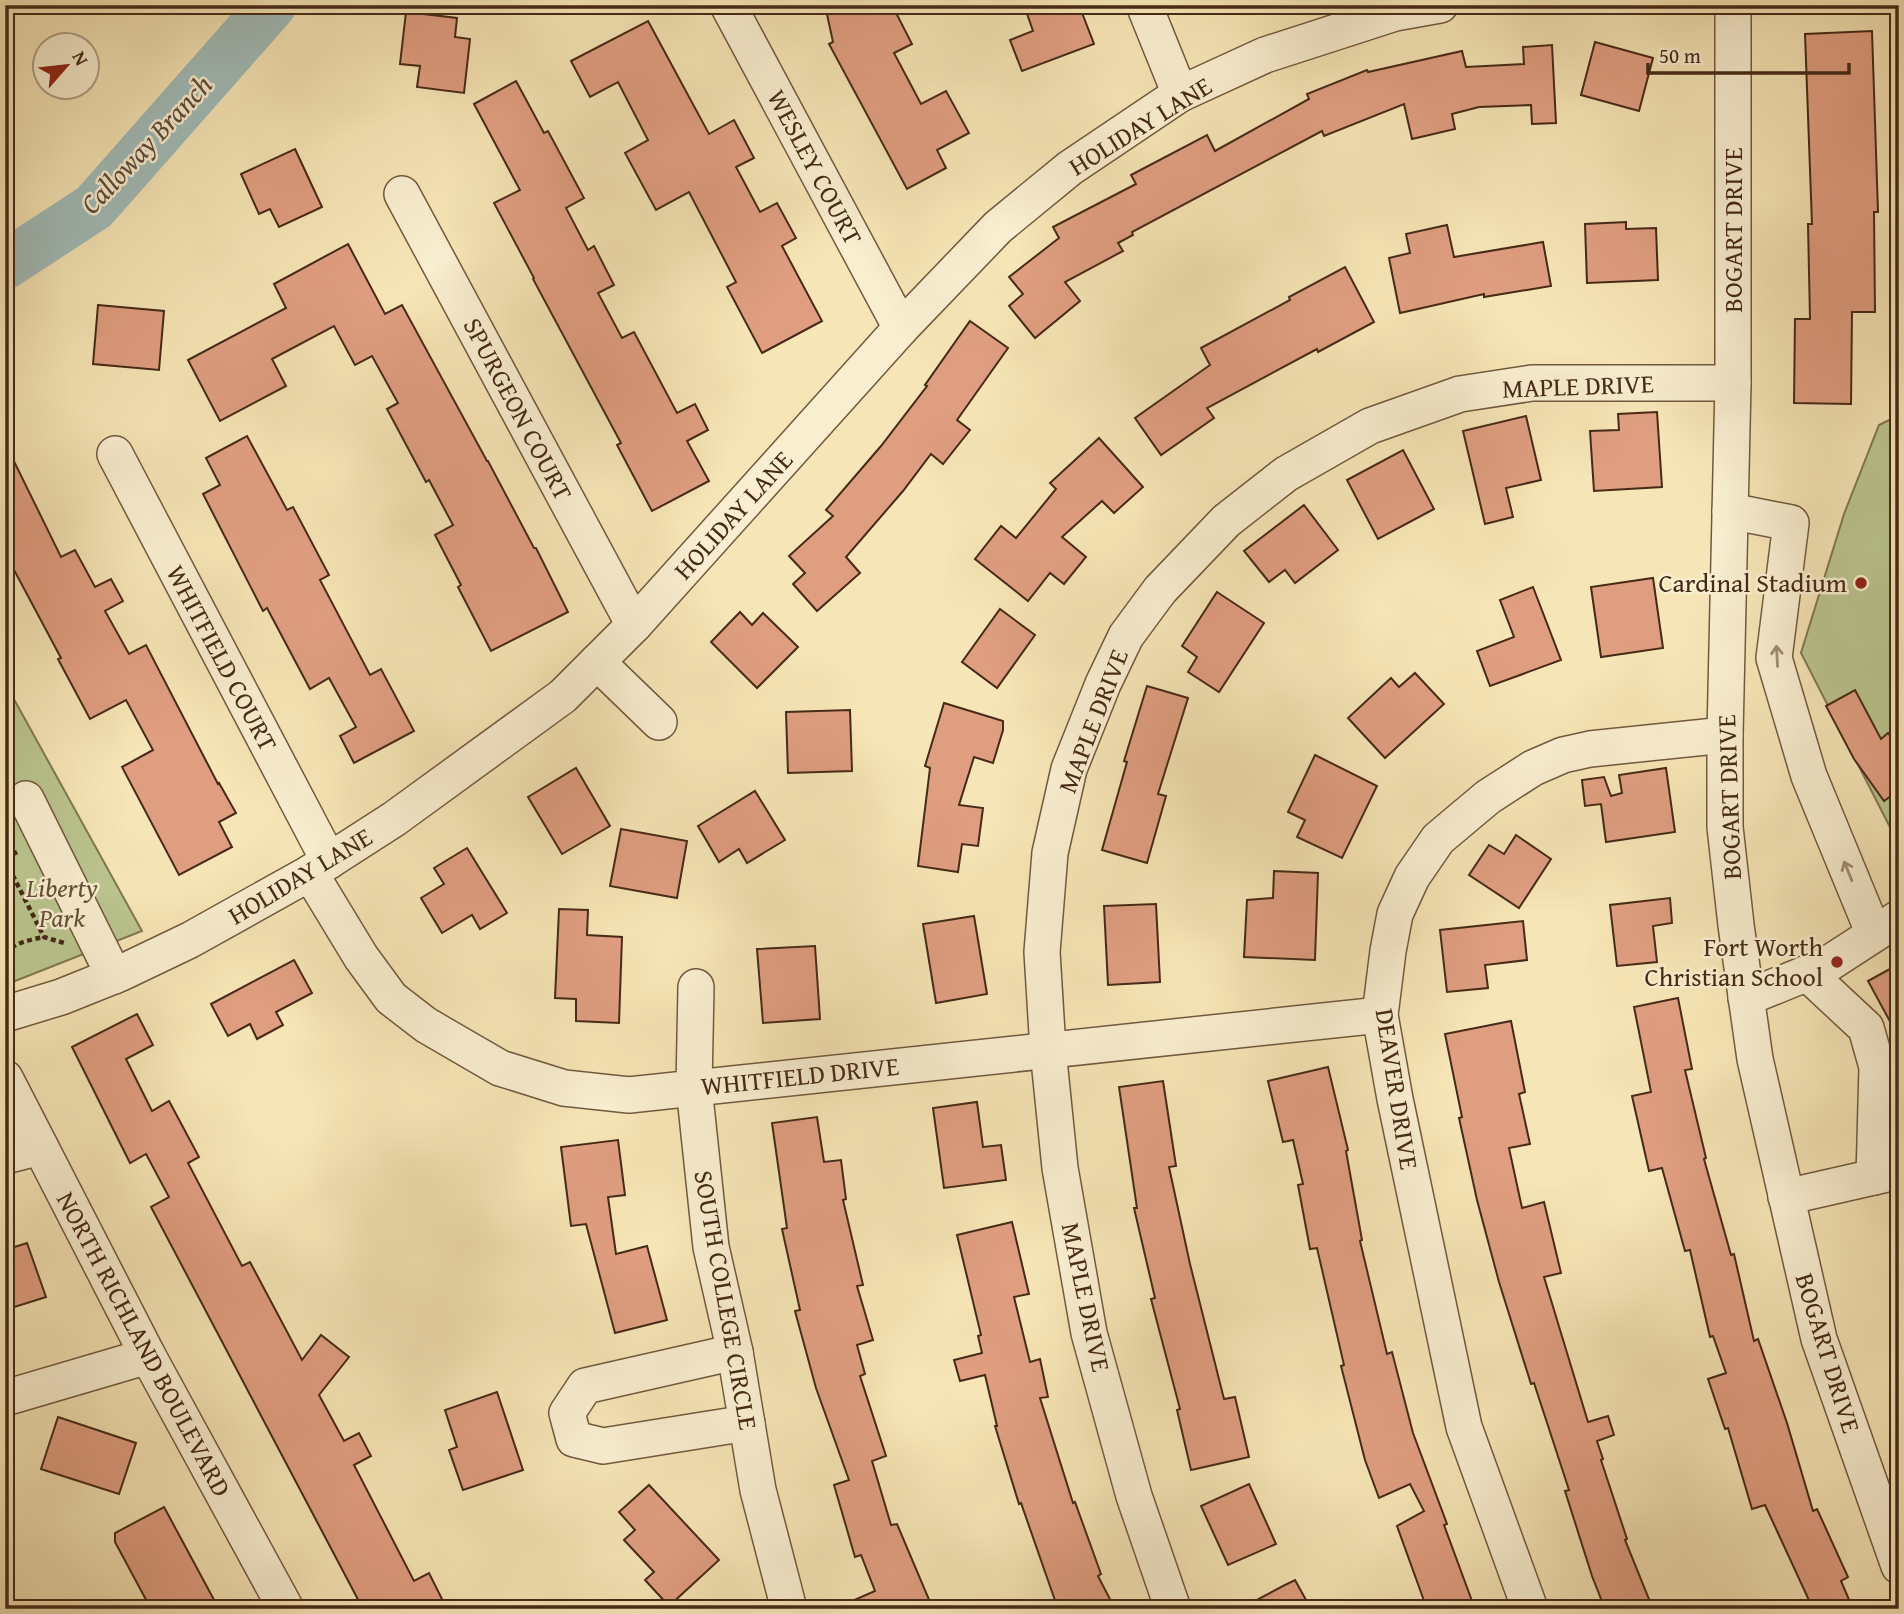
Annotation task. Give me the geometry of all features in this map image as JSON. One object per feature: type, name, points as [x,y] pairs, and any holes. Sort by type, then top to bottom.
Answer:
[{"type":"street","points":[[1144,5],[1180,94]]},
{"type":"street","name":"HOLIDAY LANE","points":[[5,1014],[61,997],[114,976],[190,940],[320,867],[394,819],[563,696],[634,625],[901,328],[1009,219],[1070,168],[1180,94],[1265,55],[1395,13],[1440,5]]},
{"type":"street","name":"BOGART DRIVE","points":[[1733,5],[1733,383],[1725,827],[1755,1059],[1819,1339],[1899,1566]]},
{"type":"street","name":"WESLEY COURT","points":[[729,7],[901,328]]},
{"type":"street","name":"SPURGEON COURT","points":[[402,194],[634,625]]},
{"type":"street","name":"MAPLE DRIVE","points":[[1172,1609],[1134,1496],[1089,1333],[1060,1168],[1048,1050],[1042,952],[1050,853],[1069,769],[1103,684],[1126,636],[1160,590],[1226,522],[1286,474],[1370,426],[1460,394],[1532,383],[1733,383]]},
{"type":"street","name":"WHITFIELD COURT","points":[[116,454],[320,867]]},
{"type":"street","points":[[1730,511],[1791,523],[1774,658],[1809,776],[1886,926],[1825,966],[1746,998]]},
{"type":"street","points":[[597,662],[659,722]]},
{"type":"street","name":"DEAVER DRIVE","points":[[1530,1609],[1464,1427],[1398,1113],[1380,1015],[1395,914],[1412,877],[1438,839],[1488,797],[1533,768],[1563,755],[1590,749],[1725,735]]},
{"type":"street","points":[[26,799],[114,976]]},
{"type":"street","name":"WHITFIELD DRIVE","points":[[320,867],[361,957],[391,998],[426,1025],[500,1068],[564,1088],[629,1095],[1380,1015]]},
{"type":"street","points":[[1786,1197],[1886,1174],[1877,1067],[1866,1028],[1807,973]]},
{"type":"street","name":"SOUTH COLLEGE CIRCLE","points":[[696,986],[694,1087],[711,1247],[735,1352],[758,1490],[789,1609]]},
{"type":"street","name":"NORTH RICHLAND BOULEVARD","points":[[5,1078],[148,1356],[286,1609]]},
{"type":"street","points":[[5,1156],[40,1147]]},
{"type":"street","points":[[735,1352],[585,1386],[567,1413],[574,1439],[603,1446],[747,1423]]},
{"type":"street","points":[[5,1398],[148,1356]]},
{"type":"path","points":[[5,953],[26,940],[44,937]]},
{"type":"green space","name":"Cardinal Stadium","points":[[1899,415],[1899,836],[1894,835],[1801,653],[1844,514],[1879,425]]},
{"type":"green space","name":"Liberty Park","points":[[5,683],[142,931],[5,985]]},
{"type":"building","points":[[825,5],[892,5],[912,44],[894,53],[921,104],[946,91],[969,133],[937,150],[946,168],[907,189],[829,44],[833,42]]},
{"type":"building","points":[[1024,5],[1079,5],[1094,44],[1022,71],[1010,40],[1033,31]]},
{"type":"building","points":[[406,12],[457,18],[455,37],[470,39],[464,93],[417,87],[420,66],[400,64]]},
{"type":"building","points":[[648,21],[709,134],[734,120],[754,158],[736,167],[760,212],[777,203],[796,238],[782,246],[822,321],[762,353],[727,287],[736,282],[689,192],[656,210],[625,153],[648,140],[618,82],[590,97],[571,61]]},
{"type":"building","points":[[1872,31],[1878,212],[1874,212],[1875,312],[1852,312],[1851,404],[1794,403],[1795,319],[1810,319],[1808,224],[1812,224],[1805,34]]},
{"type":"building","points":[[1595,42],[1653,58],[1639,111],[1581,95]]},
{"type":"building","points":[[1552,45],[1556,123],[1532,124],[1531,105],[1479,107],[1452,114],[1455,129],[1412,139],[1404,104],[1324,136],[1322,131],[1132,232],[1133,235],[1118,243],[1123,251],[1065,282],[1080,301],[1035,338],[1009,306],[1023,294],[1009,277],[1059,238],[1053,227],[1136,184],[1131,175],[1207,135],[1215,151],[1309,99],[1307,94],[1367,70],[1368,72],[1462,51],[1466,67],[1524,64],[1523,47]]},
{"type":"building","points":[[516,81],[544,133],[548,131],[584,198],[566,208],[588,250],[594,246],[614,285],[598,293],[622,338],[634,332],[677,413],[695,404],[708,430],[687,441],[709,481],[652,511],[617,445],[621,443],[494,203],[520,190],[474,104]]},
{"type":"building","points":[[295,149],[322,207],[279,227],[270,209],[259,214],[241,174]]},
{"type":"building","points":[[1626,222],[1626,229],[1656,228],[1658,280],[1587,283],[1585,224]]},
{"type":"building","points":[[1447,225],[1454,257],[1543,242],[1551,286],[1484,297],[1484,294],[1400,313],[1389,258],[1410,253],[1406,234]]},
{"type":"building","points":[[348,244],[385,314],[402,305],[536,548],[568,612],[491,651],[435,535],[453,525],[429,480],[426,482],[387,409],[398,403],[372,356],[355,365],[334,326],[272,359],[286,386],[220,421],[188,360],[286,308],[274,284]]},
{"type":"building","points":[[1345,267],[1374,322],[1207,408],[1214,418],[1161,455],[1135,418],[1210,365],[1201,348]]},
{"type":"building","points":[[98,305],[164,311],[159,370],[93,364]]},
{"type":"building","points":[[970,321],[1008,348],[957,420],[970,430],[943,464],[931,454],[846,557],[860,573],[817,611],[793,584],[805,573],[789,556],[833,516],[826,510],[881,446],[927,386],[925,385]]},
{"type":"building","points":[[1657,412],[1662,487],[1594,491],[1590,431],[1619,430],[1618,414]]},
{"type":"building","points":[[1526,416],[1541,480],[1506,488],[1513,517],[1485,524],[1463,431]]},
{"type":"building","points":[[247,436],[287,510],[293,507],[329,575],[320,580],[370,675],[381,669],[414,731],[354,763],[340,736],[356,727],[329,678],[310,689],[267,608],[263,611],[203,494],[220,485],[206,458]]},
{"type":"building","points":[[1099,438],[1143,487],[1114,513],[1102,501],[1062,537],[1086,557],[1064,584],[1050,573],[1028,601],[975,559],[1001,526],[1016,538],[1056,489],[1050,483]]},
{"type":"building","points":[[5,443],[61,557],[75,550],[95,587],[111,579],[123,601],[105,611],[129,654],[146,645],[218,784],[236,813],[219,822],[232,847],[179,875],[122,767],[153,750],[126,700],[90,719],[5,553]]},
{"type":"building","points":[[1403,450],[1434,509],[1378,539],[1347,480]]},
{"type":"building","points":[[1304,505],[1338,550],[1295,583],[1285,570],[1269,582],[1244,551]]},
{"type":"building","points":[[1653,578],[1663,648],[1601,657],[1591,587]]},
{"type":"building","points":[[1533,587],[1561,660],[1490,686],[1477,651],[1514,637],[1500,600]]},
{"type":"building","points":[[1217,592],[1264,623],[1219,692],[1188,672],[1197,657],[1182,646]]},
{"type":"building","points":[[1000,609],[1035,635],[997,688],[962,662]]},
{"type":"building","points":[[740,612],[752,625],[763,613],[798,647],[757,688],[711,642]]},
{"type":"building","points":[[1415,673],[1444,704],[1385,758],[1348,718],[1391,678],[1399,687]]},
{"type":"building","points":[[1147,686],[1188,698],[1158,794],[1166,796],[1147,863],[1102,850],[1127,762],[1124,761]]},
{"type":"building","points":[[1855,690],[1881,739],[1888,733],[1899,748],[1899,790],[1884,801],[1854,759],[1826,706]]},
{"type":"building","points":[[944,703],[1003,721],[993,763],[974,757],[959,805],[983,808],[978,846],[962,844],[958,872],[918,866],[930,768],[925,766]]},
{"type":"building","points":[[850,710],[852,771],[788,773],[786,712]]},
{"type":"building","points":[[1315,755],[1377,786],[1342,858],[1297,837],[1305,820],[1288,812]]},
{"type":"building","points":[[576,768],[610,826],[562,854],[528,797]]},
{"type":"building","points":[[1666,768],[1675,832],[1606,842],[1601,804],[1585,806],[1582,780],[1604,777],[1611,796],[1622,793],[1619,775]]},
{"type":"building","points":[[755,791],[785,840],[747,863],[739,849],[719,862],[698,826]]},
{"type":"building","points":[[621,829],[687,841],[677,898],[610,886]]},
{"type":"building","points":[[1516,835],[1551,859],[1519,908],[1469,875],[1489,845],[1504,854]]},
{"type":"building","points":[[467,848],[507,913],[480,929],[472,915],[442,933],[421,898],[444,884],[434,868]]},
{"type":"building","points":[[1274,871],[1318,873],[1315,960],[1244,957],[1247,900],[1273,898]]},
{"type":"building","points":[[1670,898],[1672,923],[1653,926],[1657,962],[1617,966],[1610,905]]},
{"type":"building","points":[[1156,904],[1160,982],[1108,985],[1104,906]]},
{"type":"building","points":[[559,909],[588,910],[587,935],[622,937],[619,1023],[576,1021],[576,999],[555,998]]},
{"type":"building","points":[[974,916],[987,994],[936,1003],[923,924]]},
{"type":"building","points":[[1523,921],[1527,960],[1485,965],[1488,988],[1447,992],[1440,930]]},
{"type":"building","points":[[815,946],[820,1019],[763,1023],[757,949]]},
{"type":"building","points":[[294,960],[312,993],[276,1012],[283,1025],[257,1039],[250,1024],[228,1036],[211,1004]]},
{"type":"building","points":[[1899,964],[1899,1038],[1868,981]]},
{"type":"building","points":[[1678,998],[1692,1069],[1685,1070],[1706,1158],[1704,1159],[1731,1255],[1734,1254],[1754,1341],[1758,1339],[1813,1511],[1817,1509],[1848,1577],[1841,1581],[1853,1609],[1813,1609],[1765,1505],[1752,1509],[1728,1428],[1725,1429],[1708,1379],[1726,1373],[1713,1336],[1710,1337],[1690,1250],[1685,1251],[1662,1168],[1649,1171],[1632,1096],[1651,1092],[1634,1007]]},
{"type":"building","points":[[137,1014],[153,1045],[126,1059],[152,1111],[169,1101],[199,1157],[188,1163],[242,1266],[250,1262],[302,1360],[321,1335],[349,1357],[319,1395],[344,1441],[359,1433],[371,1456],[354,1465],[414,1581],[429,1573],[447,1609],[363,1609],[151,1207],[169,1197],[146,1154],[130,1163],[72,1047]]},
{"type":"building","points":[[1511,1021],[1525,1092],[1519,1094],[1530,1144],[1509,1148],[1522,1208],[1544,1202],[1561,1273],[1544,1277],[1588,1422],[1608,1416],[1614,1435],[1597,1441],[1603,1459],[1601,1460],[1627,1539],[1625,1540],[1653,1609],[1605,1609],[1565,1491],[1569,1490],[1534,1383],[1531,1384],[1499,1282],[1477,1200],[1459,1118],[1462,1117],[1445,1034]]},
{"type":"building","points":[[1328,1067],[1348,1150],[1346,1151],[1362,1240],[1360,1241],[1387,1354],[1392,1352],[1413,1433],[1472,1601],[1451,1609],[1427,1609],[1397,1526],[1424,1511],[1410,1484],[1379,1498],[1365,1460],[1341,1366],[1344,1365],[1317,1248],[1310,1249],[1298,1185],[1303,1184],[1293,1140],[1283,1142],[1268,1081]]},
{"type":"building","points":[[1163,1081],[1176,1166],[1169,1167],[1190,1264],[1224,1399],[1235,1397],[1249,1457],[1191,1470],[1177,1410],[1180,1409],[1151,1299],[1155,1298],[1134,1208],[1137,1208],[1119,1087]]},
{"type":"building","points":[[977,1102],[983,1147],[1001,1145],[1006,1180],[944,1188],[933,1108]]},
{"type":"building","points":[[817,1117],[824,1162],[841,1160],[846,1199],[843,1200],[863,1285],[857,1286],[873,1340],[857,1345],[865,1374],[860,1376],[886,1456],[872,1461],[891,1525],[897,1524],[933,1609],[834,1609],[875,1591],[861,1555],[855,1557],[834,1485],[849,1480],[816,1388],[795,1311],[800,1310],[782,1229],[787,1228],[772,1123]]},
{"type":"building","points":[[618,1140],[625,1195],[608,1197],[616,1254],[647,1246],[667,1320],[615,1333],[586,1224],[571,1226],[561,1147]]},
{"type":"building","points":[[1012,1222],[1029,1294],[1014,1297],[1030,1362],[1040,1359],[1048,1397],[1040,1398],[1073,1503],[1075,1502],[1101,1574],[1098,1576],[1115,1609],[1058,1609],[1021,1503],[1019,1504],[995,1426],[985,1375],[960,1381],[954,1360],[982,1353],[978,1336],[981,1335],[957,1235]]},
{"type":"building","points":[[27,1243],[46,1297],[5,1310],[5,1250]]},
{"type":"building","points":[[497,1392],[523,1470],[463,1490],[449,1450],[457,1447],[445,1410]]},
{"type":"building","points":[[58,1417],[136,1443],[119,1494],[41,1469]]},
{"type":"building","points":[[1249,1484],[1276,1544],[1228,1565],[1201,1506]]},
{"type":"building","points":[[649,1485],[719,1560],[669,1606],[645,1580],[654,1572],[624,1540],[635,1530],[619,1512]]},
{"type":"building","points":[[164,1507],[219,1609],[151,1609],[115,1542],[115,1533]]},
{"type":"building","points":[[1295,1580],[1311,1609],[1240,1609],[1283,1586]]},
{"type":"waterway","name":"Calloway Branch","points":[[5,265],[94,207],[272,5]]},
{"type":"place","name":"Cardinal Stadium","points":[[1861,583]]},
{"type":"place","name":"Fort Worth Christian School","points":[[1837,962]]}]
